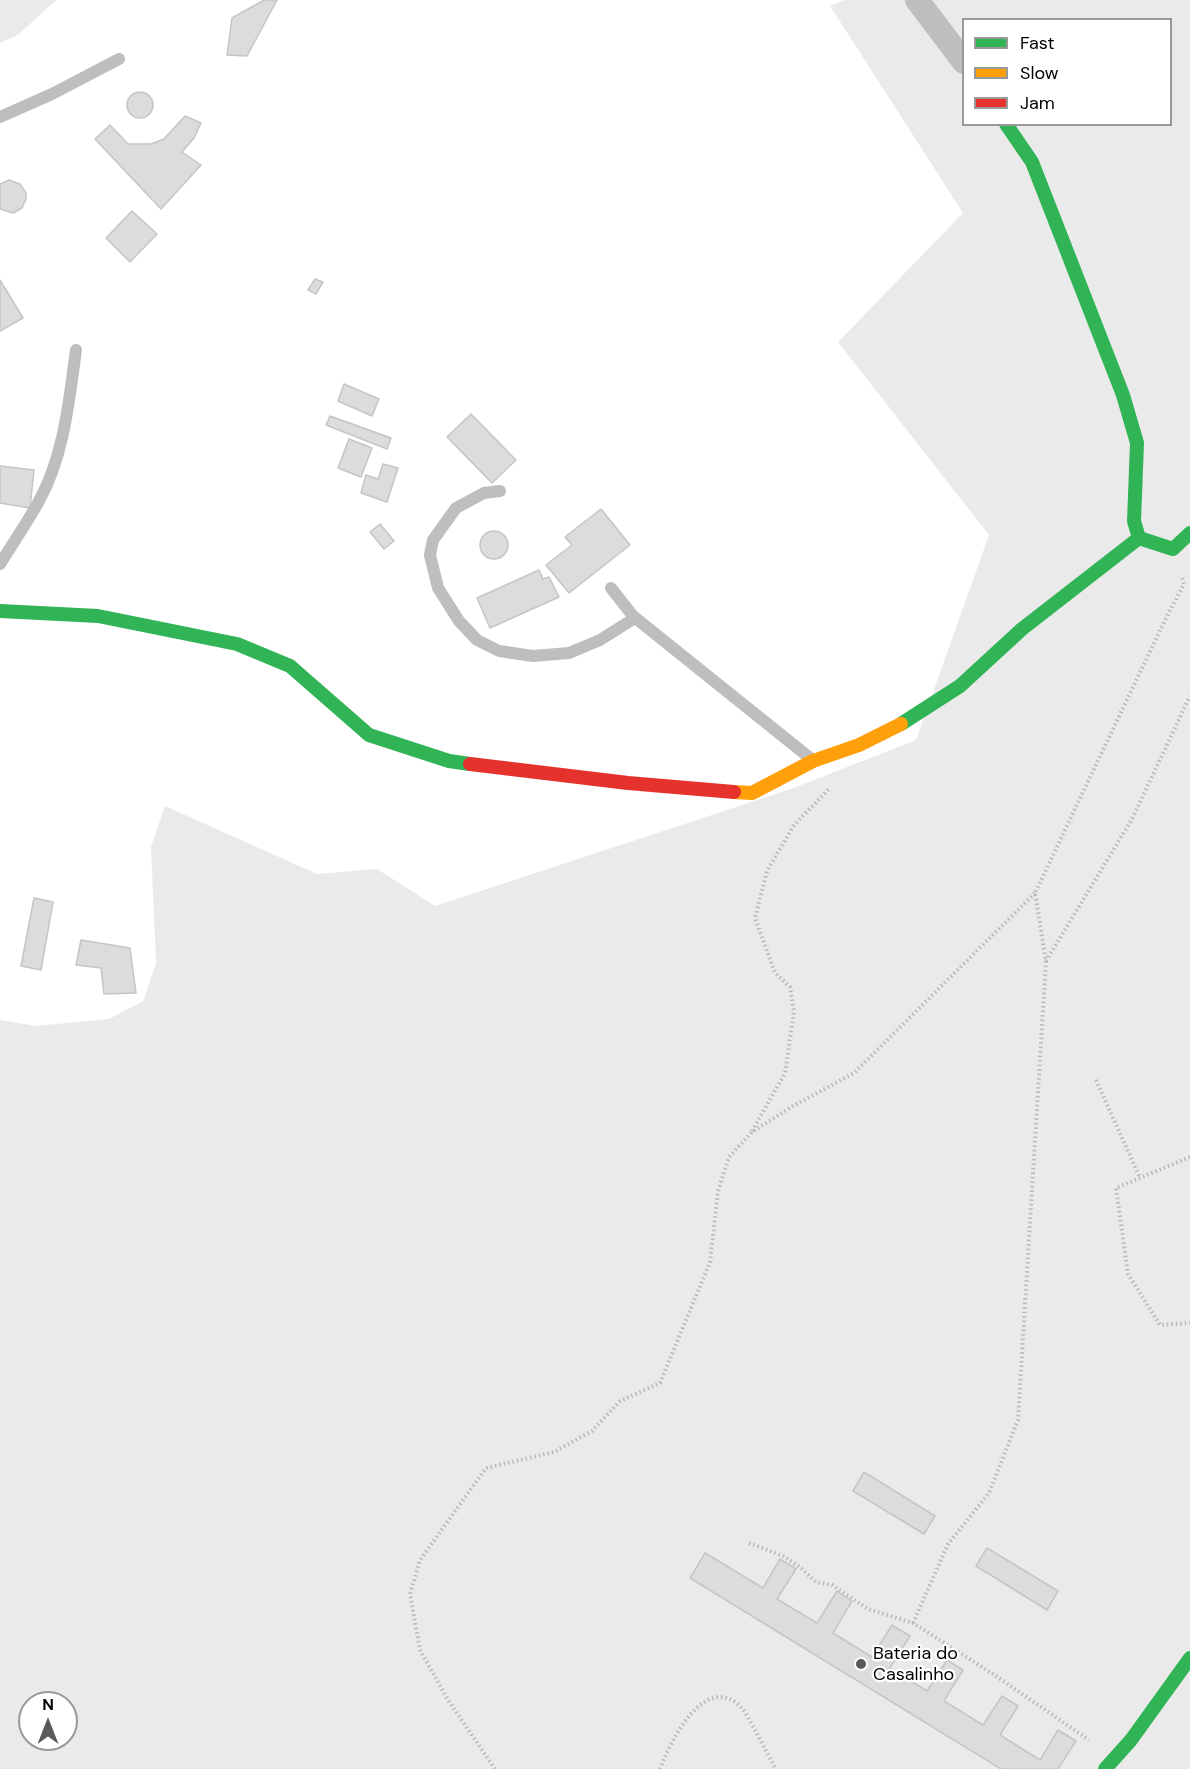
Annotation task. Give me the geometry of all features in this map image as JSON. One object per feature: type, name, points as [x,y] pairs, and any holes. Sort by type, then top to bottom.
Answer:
[{"type":"street","points":[[917,0],[962,61]]},
{"type":"street","points":[[1007,126],[1032,162],[1123,395],[1137,443],[1134,521],[1138,538]]},
{"type":"street","points":[[1138,538],[1173,549],[1190,533]]},
{"type":"street","points":[[0,611],[98,616],[237,644],[290,666],[369,735],[449,760],[628,783],[752,793],[813,761],[859,745],[886,732],[960,686],[1022,629],[1138,538]]},
{"type":"street","points":[[1105,1769],[1131,1740],[1190,1658]]},
{"type":"lane","points":[[0,117],[52,94],[118,59]]},
{"type":"lane","points":[[0,564],[40,500],[57,455],[69,408],[76,350]]},
{"type":"lane","points":[[500,491],[484,492],[456,508],[433,540],[430,555],[438,588],[459,621],[477,640],[499,651],[533,656],[569,653],[600,640],[635,618]]},
{"type":"lane","points":[[612,588],[635,618],[813,761]]},
{"type":"path","points":[[752,1131],[854,1073],[1035,893],[1184,584],[1173,549]]},
{"type":"path","points":[[1046,962],[1132,819],[1190,696]]},
{"type":"path","points":[[495,1769],[448,1700],[420,1650],[410,1594],[420,1560],[486,1468],[554,1452],[592,1431],[620,1401],[660,1383],[710,1262],[718,1191],[729,1157],[752,1131],[785,1073],[794,1012],[790,987],[775,973],[754,918],[767,871],[794,825],[834,784]]},
{"type":"path","points":[[913,1623],[948,1544],[989,1493],[1018,1420],[1046,962],[1035,893]]},
{"type":"path","points":[[1096,1080],[1140,1178]]},
{"type":"path","points":[[1190,1157],[1116,1188],[1128,1274],[1160,1325],[1190,1323]]},
{"type":"path","points":[[749,1543],[783,1556],[816,1582],[832,1585],[868,1609],[913,1623],[996,1676],[1096,1745]]},
{"type":"path","points":[[660,1769],[668,1746],[694,1710],[712,1697],[726,1697],[741,1706],[776,1769]]},
{"type":"shaded area","points":[[0,0],[56,0],[18,35],[0,43]]},
{"type":"shaded area","points":[[844,0],[1190,0],[1190,1769],[0,1769],[0,1020],[36,1026],[109,1019],[143,1001],[156,963],[151,847],[165,806],[317,874],[377,869],[435,906],[791,789],[916,740],[989,535],[838,342],[963,213],[830,6]]},
{"type":"building","points":[[264,0],[277,0],[247,56],[227,55],[232,18]]},
{"type":"building","points":[[140,92],[149,96],[153,105],[149,114],[140,118],[131,114],[127,105],[131,96]]},
{"type":"building","points":[[185,116],[201,123],[194,138],[182,152],[201,165],[161,209],[95,139],[110,125],[128,144],[151,144],[164,139]]},
{"type":"building","points":[[9,180],[20,184],[26,193],[22,208],[13,213],[0,209],[0,184]]},
{"type":"building","points":[[132,211],[157,234],[130,262],[106,238]]},
{"type":"building","points":[[315,279],[323,282],[316,294],[308,290]]},
{"type":"building","points":[[0,280],[23,318],[0,331]]},
{"type":"building","points":[[344,384],[379,399],[372,416],[338,401]]},
{"type":"building","points":[[471,414],[516,460],[492,483],[447,437]]},
{"type":"building","points":[[330,416],[391,438],[387,449],[326,425]]},
{"type":"building","points":[[349,439],[372,448],[361,477],[338,468]]},
{"type":"building","points":[[383,464],[398,468],[387,502],[361,493],[366,475],[378,479]]},
{"type":"building","points":[[0,466],[34,470],[30,508],[0,503]]},
{"type":"building","points":[[601,509],[630,545],[569,593],[546,565],[572,545],[565,537]]},
{"type":"building","points":[[380,524],[394,541],[384,549],[370,532]]},
{"type":"building","points":[[494,531],[504,535],[508,545],[504,555],[494,559],[484,555],[480,545],[484,535]]},
{"type":"building","points":[[539,570],[543,579],[549,577],[559,597],[490,628],[477,598]]},
{"type":"building","points":[[34,898],[53,902],[41,970],[21,966]]},
{"type":"building","points":[[81,940],[130,948],[136,993],[104,994],[101,968],[76,965]]},
{"type":"building","points":[[864,1472],[935,1516],[924,1534],[853,1491]]},
{"type":"building","points":[[987,1548],[1058,1591],[1047,1610],[976,1566]]},
{"type":"building","name":"Bateria do Casalinho","points":[[705,1553],[763,1588],[780,1559],[796,1569],[777,1599],[817,1623],[837,1591],[852,1601],[833,1633],[872,1657],[892,1625],[910,1636],[890,1668],[927,1691],[947,1660],[963,1670],[944,1701],[983,1725],[1002,1696],[1018,1706],[1000,1735],[1040,1760],[1058,1730],[1076,1741],[1058,1769],[1001,1769],[690,1578]]},
{"type":"traffic: fast","points":[[1007,126],[1032,162],[1123,395],[1137,443],[1134,521],[1139,538]]},
{"type":"traffic: fast","points":[[901,724],[960,686],[1022,629],[1139,538],[1173,549],[1190,533]]},
{"type":"traffic: fast","points":[[0,611],[98,616],[237,644],[290,666],[369,735],[449,761],[470,764]]},
{"type":"traffic: fast","points":[[1105,1769],[1131,1740],[1190,1658]]},
{"type":"traffic: slow","points":[[734,792],[752,793],[813,761],[859,745],[901,724]]},
{"type":"traffic: jam","points":[[470,764],[628,783],[734,792]]},
{"type":"place","name":"Bateria do Casalinho","points":[[861,1664]]}]
